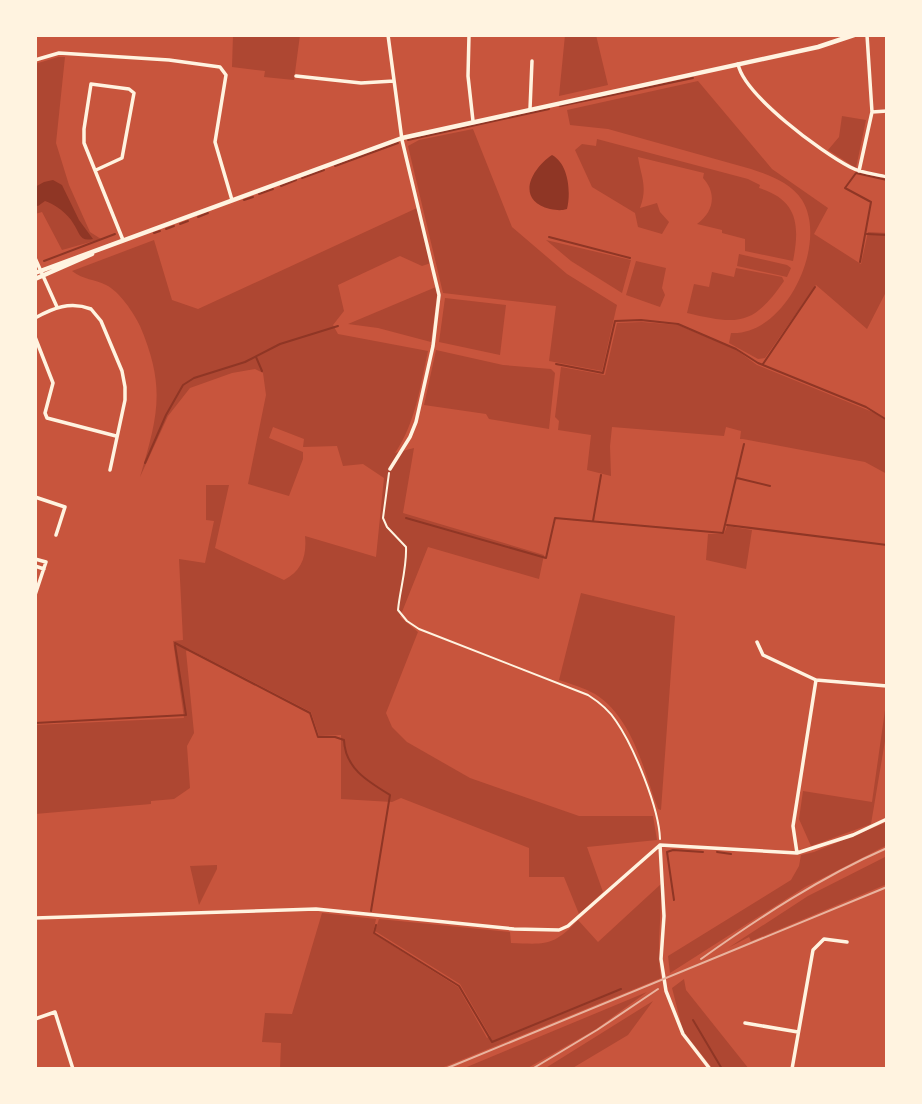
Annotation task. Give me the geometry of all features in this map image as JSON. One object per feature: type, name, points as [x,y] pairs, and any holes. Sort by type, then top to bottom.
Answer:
[{"type":"street","points":[[388,35],[402,138],[439,295],[433,346],[416,422],[390,469]]},
{"type":"street","points":[[469,35],[468,76],[473,121]]},
{"type":"street","points":[[35,279],[39,273],[123,240],[402,138],[818,47],[854,35]]},
{"type":"street","points":[[859,171],[872,112],[867,35]]},
{"type":"street","points":[[35,60],[59,54],[92,55],[169,60],[220,67],[226,75],[215,142],[232,200]]},
{"type":"street","points":[[530,109],[532,61]]},
{"type":"street","points":[[738,64],[746,84],[795,129],[851,168],[887,177]]},
{"type":"street","points":[[296,76],[361,83],[394,81]]},
{"type":"street","points":[[96,170],[117,161],[124,152],[134,93],[129,89],[90,84],[84,129],[84,143],[123,240]]},
{"type":"street","points":[[872,112],[887,111]]},
{"type":"street","points":[[35,258],[39,273],[57,307]]},
{"type":"street","points":[[35,317],[57,307],[86,307],[94,311],[101,321],[122,372],[125,387],[122,416],[110,470]]},
{"type":"street","points":[[35,337],[53,383],[44,413],[47,418],[116,436]]},
{"type":"street","points":[[35,497],[65,507],[56,534]]},
{"type":"street","points":[[35,559],[46,562],[35,594]]},
{"type":"street","points":[[35,566],[44,569]]},
{"type":"street","points":[[757,642],[763,655],[817,680],[887,686]]},
{"type":"street","points":[[797,853],[793,826],[817,680]]},
{"type":"street","points":[[35,918],[316,909],[514,929],[559,930],[568,926],[660,845],[797,853],[853,835],[887,819]]},
{"type":"street","points":[[660,845],[664,916],[661,959],[666,991],[683,1034],[710,1069]]},
{"type":"street","points":[[792,1069],[815,945],[824,939],[847,942]]},
{"type":"street","points":[[35,1019],[55,1012],[74,1069]]},
{"type":"street","points":[[745,1023],[798,1032]]},
{"type":"path","points":[[390,469],[383,518],[387,527],[406,547],[407,565],[398,610],[407,621],[419,629],[588,695],[601,705],[615,719],[629,742],[656,814],[660,845]]},
{"type":"shaded area","points":[[233,35],[300,35],[294,80],[264,77],[265,71],[232,67]]},
{"type":"shaded area","points":[[565,35],[596,35],[608,85],[559,96]]},
{"type":"shaded area","points":[[65,57],[56,143],[69,185],[90,232],[101,239],[62,250],[42,212],[35,214],[35,64]]},
{"type":"shaded area","points":[[698,81],[772,169],[828,208],[814,234],[861,264],[868,232],[887,233],[887,290],[867,329],[816,285],[765,358],[758,359],[729,343],[731,333],[751,330],[769,320],[785,304],[797,284],[806,262],[810,239],[809,218],[802,200],[786,184],[751,169],[608,129],[570,125],[567,110]]},
{"type":"shaded area","points":[[842,116],[866,120],[856,168],[828,150],[839,137]]},
{"type":"shaded area","points":[[473,129],[512,227],[567,274],[617,305],[602,371],[549,361],[556,306],[443,293],[408,146],[419,140]]},
{"type":"shaded area","points":[[597,139],[748,179],[760,185],[759,188],[782,199],[793,216],[796,236],[793,261],[745,251],[745,239],[697,224],[707,214],[712,202],[710,190],[703,178],[704,173],[638,157],[644,187],[640,208],[657,203],[660,212],[669,222],[662,234],[638,227],[635,213],[592,187],[575,150],[582,144],[596,146]]},
{"type":"shaded area","points":[[552,155],[562,165],[567,179],[567,209],[550,209],[539,205],[530,192],[533,176]]},
{"type":"shaded area","points":[[53,180],[62,185],[79,220],[93,239],[82,238],[68,216],[53,204],[45,201],[35,205],[35,187]]},
{"type":"shaded area","points":[[417,208],[431,263],[422,266],[400,256],[338,285],[344,311],[333,325],[338,334],[428,351],[413,417],[395,453],[414,448],[403,513],[544,555],[539,579],[428,547],[400,617],[418,632],[386,713],[392,727],[407,742],[470,778],[579,816],[653,816],[657,840],[587,847],[603,892],[579,914],[564,877],[529,877],[529,848],[401,798],[392,802],[341,799],[341,735],[319,736],[311,712],[189,649],[186,651],[194,733],[187,746],[190,788],[174,799],[151,801],[151,804],[35,814],[35,725],[184,718],[173,641],[183,640],[179,559],[205,563],[214,521],[206,520],[206,485],[229,485],[215,548],[284,580],[295,572],[302,562],[305,536],[376,557],[384,478],[363,464],[343,466],[337,446],[303,447],[304,439],[273,427],[269,438],[303,452],[303,459],[289,496],[248,484],[266,395],[263,373],[255,369],[232,373],[190,388],[168,416],[140,477],[155,419],[156,384],[148,348],[134,315],[116,292],[72,271],[154,240],[172,300],[198,309]]},
{"type":"shaded area","points":[[546,240],[631,260],[622,293],[571,261]]},
{"type":"shaded area","points":[[739,254],[791,268],[787,277],[737,266]]},
{"type":"shaded area","points":[[636,261],[666,268],[662,288],[665,295],[660,307],[626,295]]},
{"type":"shaded area","points":[[736,268],[782,277],[784,281],[763,307],[743,318],[719,319],[687,313],[694,284],[709,287],[712,272],[734,277]]},
{"type":"shaded area","points":[[436,287],[431,342],[378,328],[348,324]]},
{"type":"shaded area","points":[[445,298],[506,305],[500,355],[439,342]]},
{"type":"shaded area","points":[[617,323],[678,325],[735,349],[757,365],[875,413],[887,421],[887,474],[865,462],[740,439],[741,431],[726,427],[724,436],[612,427],[611,476],[587,470],[591,435],[558,430],[559,421],[555,417],[561,367],[605,375]]},
{"type":"shaded area","points":[[436,350],[503,365],[551,369],[555,373],[549,429],[489,419],[486,414],[424,405]]},
{"type":"shaded area","points":[[727,526],[752,530],[746,569],[706,560],[708,534],[724,534]]},
{"type":"shaded area","points":[[581,593],[675,616],[661,810],[658,809],[636,746],[619,717],[595,694],[559,680]]},
{"type":"shaded area","points":[[887,696],[887,729],[871,824],[811,846],[799,819],[803,791],[872,802]]},
{"type":"shaded area","points":[[887,822],[887,845],[805,887],[670,973],[668,956],[791,880],[799,866],[801,855]]},
{"type":"shaded area","points":[[887,856],[887,884],[751,941],[749,937],[728,948],[808,896]]},
{"type":"shaded area","points":[[217,865],[217,869],[199,905],[190,866]]},
{"type":"shaded area","points":[[661,884],[661,978],[439,1069],[280,1069],[281,1043],[262,1042],[265,1013],[292,1014],[322,913],[376,919],[373,933],[458,987],[487,1038],[490,1036],[460,984],[375,931],[379,919],[510,932],[511,943],[532,944],[555,939],[578,920],[598,942]]},
{"type":"shaded area","points":[[684,979],[686,990],[749,1069],[713,1069],[683,1031],[672,988]]},
{"type":"shaded area","points":[[647,992],[596,1029],[526,1069],[462,1069]]},
{"type":"shaded area","points":[[653,1001],[628,1035],[571,1069],[544,1069]]},
{"type":"waterway","points":[[560,106],[693,78]]},
{"type":"waterway","points":[[408,140],[549,109]]},
{"type":"waterway","points":[[335,166],[398,143]]},
{"type":"waterway","points":[[302,178],[324,170]]},
{"type":"waterway","points":[[860,262],[871,202],[845,188],[856,173],[887,180]]},
{"type":"waterway","points":[[281,186],[296,180]]},
{"type":"waterway","points":[[259,194],[273,189]]},
{"type":"waterway","points":[[244,200],[253,197]]},
{"type":"waterway","points":[[198,217],[208,213]]},
{"type":"waterway","points":[[180,224],[188,221]]},
{"type":"waterway","points":[[166,229],[174,226]]},
{"type":"waterway","points":[[154,233],[160,231]]},
{"type":"waterway","points":[[44,261],[115,234]]},
{"type":"waterway","points":[[867,234],[887,235]]},
{"type":"waterway","points":[[549,237],[630,258]]},
{"type":"waterway","points":[[763,364],[815,287]]},
{"type":"waterway","points":[[556,364],[603,373],[615,321],[641,320],[678,324],[736,349],[758,363],[866,407],[887,420]]},
{"type":"waterway","points":[[145,463],[166,415],[183,385],[194,378],[245,362],[280,344],[338,326]]},
{"type":"waterway","points":[[256,357],[262,371]]},
{"type":"waterway","points":[[406,518],[546,558],[555,518],[723,533],[744,444]]},
{"type":"waterway","points":[[593,521],[601,475]]},
{"type":"waterway","points":[[737,478],[770,486]]},
{"type":"waterway","points":[[727,525],[887,545]]},
{"type":"waterway","points":[[175,643],[310,713],[318,737],[344,740],[345,750],[353,766],[366,779],[390,795],[371,911]]},
{"type":"waterway","points":[[35,723],[186,715],[175,645]]},
{"type":"waterway","points":[[674,900],[667,852],[703,852]]},
{"type":"waterway","points":[[717,852],[731,854]]},
{"type":"waterway","points":[[376,925],[374,933],[459,986],[492,1042],[621,989]]},
{"type":"waterway","points":[[693,1020],[722,1069]]},
{"type":"railway","points":[[701,959],[791,899],[887,848]]},
{"type":"railway","points":[[445,1069],[887,887]]},
{"type":"railway","points":[[532,1069],[658,989]]}]
